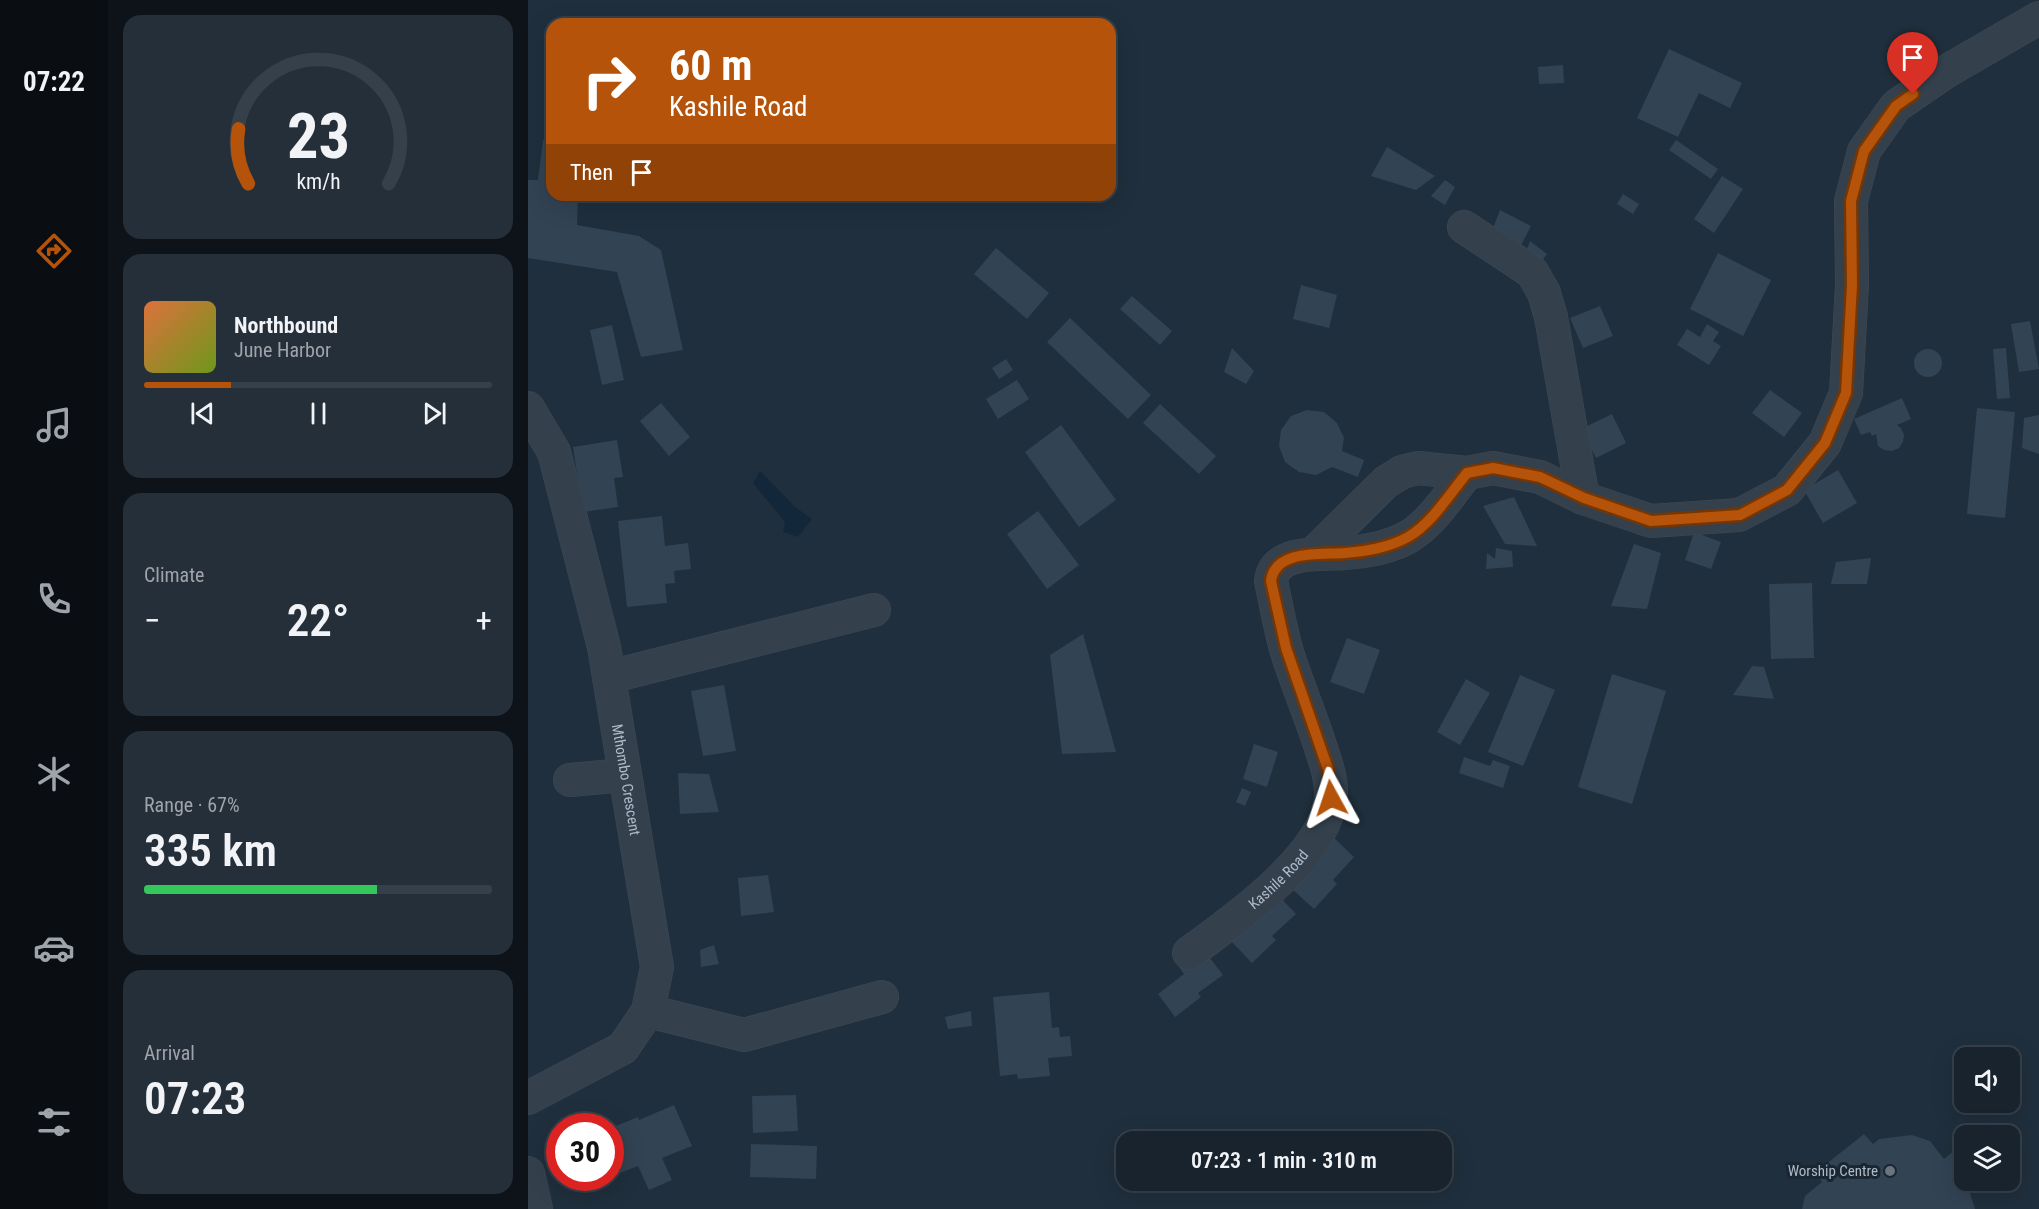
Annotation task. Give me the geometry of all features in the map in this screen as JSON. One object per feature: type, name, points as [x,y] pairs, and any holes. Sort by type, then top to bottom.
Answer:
[{"type":"street","points":[[1313,554],[1386,482],[1402,471],[1418,468],[1467,473],[1493,468],[1540,477],[1584,498],[1651,521],[1740,515],[1787,490],[1825,443],[1846,393],[1852,285],[1851,201],[1864,151],[1896,106],[1947,71],[2039,18]]},
{"type":"street","points":[[1464,227],[1532,272],[1544,293],[1551,317],[1584,498]]},
{"type":"street","name":"Mthombo Crescent","points":[[528,408],[554,452],[604,648],[657,968],[648,1011],[623,1048],[528,1098]]},
{"type":"street","name":"Kashile Road","points":[[1190,953],[1235,920],[1279,881],[1305,852],[1323,827],[1331,798],[1328,769],[1286,648],[1271,581],[1272,575],[1280,564],[1287,560],[1313,554],[1347,553],[1385,545],[1408,537],[1429,520],[1467,473]]},
{"type":"street","points":[[609,677],[874,610]]},
{"type":"street","points":[[570,780],[625,775]]},
{"type":"street","points":[[648,1011],[744,1035],[882,997]]},
{"type":"street","points":[[528,1173],[536,1209]]},
{"type":"water","points":[[760,471],[795,507],[812,519],[798,537],[783,532],[785,522],[753,483]]},
{"type":"building","points":[[1669,49],[1742,83],[1730,108],[1699,93],[1678,137],[1637,118]]},
{"type":"building","points":[[1563,65],[1564,83],[1539,84],[1538,67]]},
{"type":"building","points":[[543,140],[546,140],[546,201],[578,201],[577,225],[639,236],[661,250],[683,350],[641,357],[617,272],[528,258],[528,180],[538,180]]},
{"type":"building","points":[[1676,140],[1718,169],[1711,179],[1669,150]]},
{"type":"building","points":[[1387,147],[1435,176],[1416,190],[1371,176]]},
{"type":"building","points":[[1722,176],[1743,189],[1714,233],[1694,219]]},
{"type":"building","points":[[1445,180],[1455,187],[1445,205],[1431,196]]},
{"type":"building","points":[[1623,194],[1639,204],[1633,214],[1617,204]]},
{"type":"building","points":[[1500,210],[1531,226],[1516,255],[1490,236]]},
{"type":"building","points":[[1530,241],[1547,254],[1537,268],[1524,257]]},
{"type":"building","points":[[996,248],[1049,293],[1027,319],[974,274]]},
{"type":"building","points":[[1718,253],[1771,280],[1743,336],[1690,309]]},
{"type":"building","points":[[1301,285],[1337,295],[1329,328],[1293,319]]},
{"type":"building","points":[[1132,296],[1172,331],[1160,345],[1120,309]]},
{"type":"building","points":[[1600,306],[1613,336],[1583,348],[1570,318]]},
{"type":"building","points":[[1070,318],[1151,395],[1128,419],[1047,342]]},
{"type":"building","points":[[2030,321],[2039,369],[2019,372],[2011,324]]},
{"type":"building","points":[[1707,324],[1719,332],[1713,341],[1721,346],[1709,365],[1677,345],[1687,329],[1700,337]]},
{"type":"building","points":[[612,325],[624,380],[602,385],[590,330]]},
{"type":"building","points":[[1232,348],[1254,371],[1246,384],[1224,372]]},
{"type":"building","points":[[2006,348],[2010,398],[1997,399],[1993,349]]},
{"type":"building","points":[[1928,349],[1938,353],[1942,363],[1938,373],[1928,377],[1918,373],[1914,363],[1918,353]]},
{"type":"building","points":[[1006,359],[1013,370],[999,379],[992,368]]},
{"type":"building","points":[[1017,380],[1029,399],[998,419],[986,399]]},
{"type":"building","points":[[1770,390],[1802,413],[1784,437],[1752,413]]},
{"type":"building","points":[[1902,398],[1911,419],[1897,425],[1904,435],[1899,448],[1892,451],[1884,450],[1878,446],[1876,434],[1872,436],[1870,432],[1861,435],[1854,419]]},
{"type":"building","points":[[661,403],[690,437],[669,456],[640,421]]},
{"type":"building","points":[[1160,404],[1216,456],[1199,474],[1143,423]]},
{"type":"building","points":[[1977,408],[2015,412],[2005,518],[1967,514]]},
{"type":"building","points":[[1307,410],[1324,412],[1337,423],[1344,438],[1342,451],[1364,460],[1358,477],[1332,467],[1316,475],[1299,472],[1285,462],[1279,446],[1281,430],[1291,416]]},
{"type":"building","points":[[1612,414],[1626,443],[1596,458],[1581,429]]},
{"type":"building","points":[[2039,415],[2039,454],[2022,448],[2024,418]]},
{"type":"building","points":[[1061,425],[1116,500],[1079,527],[1025,452]]},
{"type":"building","points":[[617,440],[623,477],[614,478],[618,507],[583,512],[573,447]]},
{"type":"building","points":[[1838,470],[1857,503],[1823,523],[1804,490]]},
{"type":"building","points":[[1514,497],[1537,546],[1505,544],[1483,506]]},
{"type":"building","points":[[1038,511],[1079,565],[1047,589],[1007,534]]},
{"type":"building","points":[[662,516],[665,546],[688,543],[691,569],[674,571],[675,583],[665,584],[667,603],[627,607],[618,521]]},
{"type":"building","points":[[1694,532],[1721,542],[1711,569],[1685,560]]},
{"type":"building","points":[[1634,544],[1661,553],[1647,609],[1611,606]]},
{"type":"building","points":[[1496,548],[1512,551],[1513,567],[1486,569],[1487,553],[1495,559]]},
{"type":"building","points":[[1871,558],[1867,584],[1831,584],[1836,562]]},
{"type":"building","points":[[1812,583],[1814,658],[1771,659],[1769,584]]},
{"type":"building","points":[[1083,634],[1116,752],[1062,754],[1050,655]]},
{"type":"building","points":[[1347,638],[1380,650],[1364,694],[1330,682]]},
{"type":"building","points":[[1752,666],[1764,667],[1774,699],[1733,695]]},
{"type":"building","points":[[1612,674],[1666,691],[1632,804],[1578,787]]},
{"type":"building","points":[[1520,675],[1555,690],[1523,766],[1488,752]]},
{"type":"building","points":[[1466,679],[1490,693],[1460,745],[1437,732]]},
{"type":"building","points":[[724,685],[736,751],[703,756],[691,691]]},
{"type":"building","points":[[1254,744],[1278,752],[1267,787],[1243,779]]},
{"type":"building","points":[[1464,757],[1490,766],[1493,760],[1510,766],[1503,788],[1459,773]]},
{"type":"building","points":[[678,773],[709,774],[719,812],[680,814]]},
{"type":"building","points":[[1242,788],[1251,792],[1245,806],[1236,802]]},
{"type":"building","points":[[1330,834],[1354,857],[1333,880],[1337,884],[1314,909],[1290,887]]},
{"type":"building","points":[[768,875],[774,912],[741,916],[738,878]]},
{"type":"building","points":[[1276,893],[1296,914],[1272,936],[1276,940],[1252,963],[1228,938]]},
{"type":"building","points":[[714,945],[719,964],[701,967],[700,950]]},
{"type":"building","points":[[1203,949],[1223,975],[1198,993],[1201,997],[1175,1017],[1158,994],[1184,974],[1179,967]]},
{"type":"building","points":[[1049,992],[1052,1028],[1059,1027],[1060,1037],[1070,1036],[1072,1056],[1048,1058],[1050,1076],[1018,1079],[1017,1074],[1000,1076],[993,997]]},
{"type":"building","points":[[971,1011],[972,1026],[948,1029],[945,1017]]},
{"type":"building","points":[[796,1095],[798,1131],[753,1133],[752,1096]]},
{"type":"building","points":[[674,1105],[692,1146],[662,1158],[672,1180],[649,1190],[638,1166],[624,1172],[624,1123],[638,1117],[639,1120]]},
{"type":"building","name":"Worship Centre","points":[[1864,1134],[1873,1144],[1879,1139],[1912,1135],[1930,1141],[1944,1159],[1954,1151],[1954,1191],[1969,1191],[1975,1209],[1802,1209],[1805,1196],[1822,1182],[1815,1173]]},
{"type":"building","points":[[751,1144],[817,1146],[816,1179],[750,1177]]},
{"type":"place","name":"Worship Centre","points":[[1890,1171]]},
{"type":"route","points":[[1331,798],[1328,769],[1286,648],[1271,581],[1272,575],[1280,564],[1313,554],[1347,553],[1385,545],[1408,537],[1429,520],[1467,473],[1493,468],[1540,477],[1584,498],[1651,521],[1740,515],[1787,490],[1825,443],[1846,393],[1852,285],[1851,201],[1864,151],[1896,106],[1913,94]]}]
